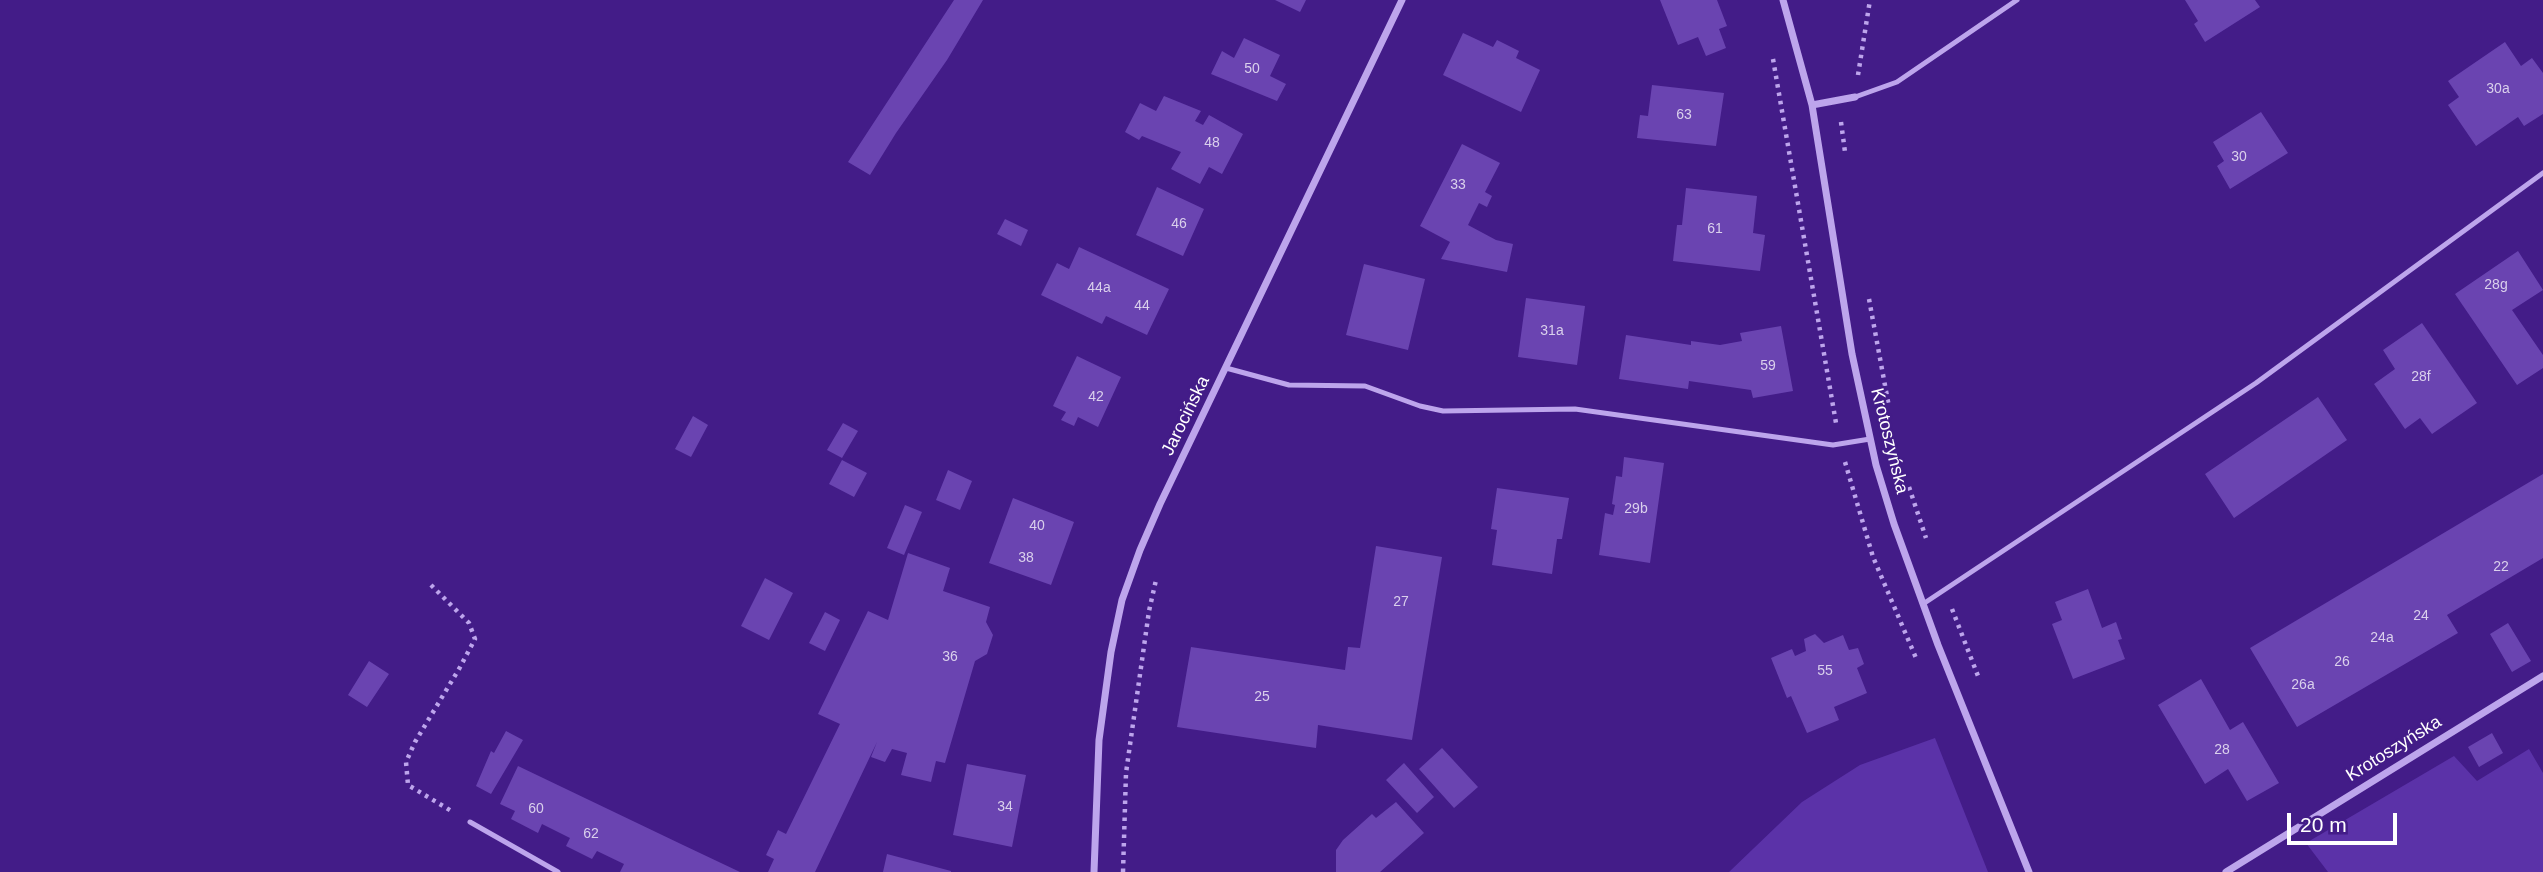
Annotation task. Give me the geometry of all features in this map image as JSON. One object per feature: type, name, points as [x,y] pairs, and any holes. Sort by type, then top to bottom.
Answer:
[{"type":"street","name":"Jarocińska","points":[[1094,872],[1099,740],[1111,652],[1122,600],[1160,504],[1402,0]]},
{"type":"street","name":"Krotoszyńska","points":[[1783,0],[1812,105],[1852,354],[1870,439],[1894,524],[1923,604],[2029,872]]},
{"type":"street","points":[[1812,105],[1855,97]]},
{"type":"street","name":"Krotoszyńska","points":[[2225,872],[2543,676]]},
{"type":"lane","points":[[1855,97],[1897,82],[2017,0]]},
{"type":"lane","points":[[1923,604],[2256,383],[2543,173]]},
{"type":"lane","points":[[1226,368],[1289,385],[1365,386],[1420,406],[1443,411],[1575,409],[1833,445],[1870,439]]},
{"type":"lane","points":[[470,822],[558,872]]},
{"type":"path","points":[[1855,97],[1870,0]]},
{"type":"path","points":[[1838,100],[1847,163]]},
{"type":"path","points":[[1867,291],[1892,419]]},
{"type":"path","points":[[1908,483],[1929,546]]},
{"type":"path","points":[[1124,872],[1126,773],[1149,611],[1158,572]]},
{"type":"path","points":[[431,585],[469,623],[475,639],[406,761],[408,785],[451,811]]},
{"type":"path","points":[[1945,590],[1980,681]]},
{"type":"shaded area","points":[[1935,738],[1988,872],[1729,872],[1802,802],[1860,765]]},
{"type":"shaded area","points":[[2529,749],[2543,773],[2543,872],[2328,872],[2306,843],[2454,756],[2477,781]]},
{"type":"building","points":[[954,0],[983,0],[947,60],[870,175],[848,162]]},
{"type":"building","points":[[1275,0],[1306,0],[1300,12]]},
{"type":"building","points":[[1660,0],[1717,0],[1727,26],[1719,29],[1726,48],[1706,56],[1698,37],[1678,45]]},
{"type":"building","points":[[2185,0],[2255,0],[2260,7],[2205,42],[2194,24],[2198,21]]},
{"type":"building","points":[[1463,33],[1493,47],[1497,40],[1519,51],[1516,58],[1540,70],[1521,112],[1443,75]]},
{"type":"building","points":[[1244,38],[1280,55],[1270,76],[1286,84],[1277,101],[1211,74],[1222,51],[1234,58]]},
{"type":"building","points":[[2505,42],[2521,66],[2532,58],[2543,73],[2543,114],[2524,126],[2518,117],[2476,146],[2448,105],[2459,97],[2448,81]]},
{"type":"building","points":[[1652,85],[1724,93],[1716,146],[1637,138],[1640,115],[1648,116]]},
{"type":"building","points":[[1164,96],[1201,111],[1195,121],[1203,125],[1209,115],[1243,134],[1222,174],[1209,167],[1200,184],[1171,169],[1181,152],[1142,136],[1139,140],[1125,132],[1140,103],[1156,111]]},
{"type":"building","points":[[2261,112],[2288,153],[2230,189],[2217,166],[2224,161],[2213,142]]},
{"type":"building","points":[[1462,144],[1500,163],[1485,192],[1492,196],[1487,207],[1479,203],[1468,225],[1496,240],[1513,244],[1507,272],[1441,259],[1450,242],[1420,226]]},
{"type":"building","points":[[1157,187],[1204,209],[1183,256],[1136,235]]},
{"type":"building","points":[[1686,188],[1757,196],[1753,233],[1765,235],[1760,271],[1673,261],[1677,225],[1682,225]]},
{"type":"building","points":[[1005,219],[1028,230],[1021,246],[997,234]]},
{"type":"building","points":[[1079,247],[1169,289],[1147,335],[1106,316],[1102,324],[1041,295],[1057,263],[1069,269]]},
{"type":"building","points":[[2518,251],[2543,290],[2512,310],[2543,355],[2543,368],[2517,385],[2455,294]]},
{"type":"building","points":[[1364,264],[1425,279],[1408,350],[1346,335]]},
{"type":"building","points":[[1526,298],[1585,306],[1577,365],[1518,357]]},
{"type":"building","points":[[2422,323],[2477,403],[2432,434],[2420,418],[2405,429],[2374,384],[2395,369],[2383,350]]},
{"type":"building","points":[[1781,326],[1793,391],[1753,398],[1751,390],[1689,381],[1688,389],[1619,379],[1626,335],[1691,345],[1691,341],[1720,345],[1742,341],[1740,333]]},
{"type":"building","points":[[1077,356],[1121,377],[1098,427],[1078,417],[1074,426],[1061,420],[1066,412],[1053,406]]},
{"type":"building","points":[[2318,397],[2347,440],[2234,518],[2205,474]]},
{"type":"building","points":[[693,416],[708,425],[691,457],[675,449]]},
{"type":"building","points":[[843,423],[858,431],[842,458],[827,450]]},
{"type":"building","points":[[1624,457],[1664,463],[1650,563],[1599,555],[1605,513],[1613,515],[1616,476],[1622,477]]},
{"type":"building","points":[[842,460],[867,473],[854,497],[829,484]]},
{"type":"building","points":[[948,470],[972,481],[960,510],[936,500]]},
{"type":"building","points":[[2543,474],[2543,558],[2447,615],[2458,633],[2297,727],[2250,648]]},
{"type":"building","points":[[1497,488],[1569,498],[1562,539],[1557,539],[1552,574],[1492,565],[1497,530],[1491,529]]},
{"type":"building","points":[[1013,498],[1074,522],[1051,585],[989,563]]},
{"type":"building","points":[[905,505],[922,512],[904,555],[887,548]]},
{"type":"building","points":[[1376,546],[1442,557],[1412,740],[1318,725],[1316,748],[1177,727],[1191,647],[1345,670],[1348,647],[1360,648]]},
{"type":"building","points":[[908,553],[950,568],[943,591],[990,607],[986,622],[993,635],[987,654],[975,661],[945,763],[936,761],[931,782],[901,775],[907,753],[892,749],[885,762],[871,757],[877,742],[815,872],[768,872],[774,859],[766,855],[778,830],[786,834],[840,724],[818,714],[868,611],[888,620]]},
{"type":"building","points":[[765,578],[793,593],[769,640],[741,626]]},
{"type":"building","points":[[2088,589],[2102,628],[2116,622],[2122,639],[2118,640],[2125,659],[2073,679],[2052,624],[2062,620],[2055,602]]},
{"type":"building","points":[[825,612],[840,620],[825,651],[809,643]]},
{"type":"building","points":[[2508,623],[2531,661],[2512,672],[2490,634]]},
{"type":"building","points":[[1815,634],[1824,643],[1843,635],[1849,650],[1858,648],[1864,664],[1857,668],[1867,693],[1834,707],[1839,720],[1807,733],[1791,696],[1787,698],[1771,658],[1792,649],[1795,656],[1806,651],[1804,639]]},
{"type":"building","points":[[369,661],[389,674],[367,707],[348,695]]},
{"type":"building","points":[[2201,679],[2230,730],[2243,722],[2279,783],[2247,801],[2228,769],[2205,784],[2158,705]]},
{"type":"building","points":[[506,731],[523,740],[491,794],[476,786],[491,751],[494,753]]},
{"type":"building","points":[[2492,733],[2503,753],[2479,767],[2468,747]]},
{"type":"building","points":[[1442,748],[1478,787],[1454,808],[1419,769]]},
{"type":"building","points":[[1404,763],[1434,797],[1417,813],[1386,780]]},
{"type":"building","points":[[967,764],[1026,775],[1012,847],[953,835]]},
{"type":"building","points":[[518,766],[740,872],[620,872],[624,864],[597,851],[592,859],[566,846],[570,838],[542,824],[538,833],[511,819],[515,811],[500,804]]},
{"type":"building","points":[[1396,802],[1424,833],[1380,872],[1336,872],[1336,850],[1343,840],[1372,814],[1376,818]]},
{"type":"building","points":[[887,854],[951,871],[951,872],[883,872]]}]
